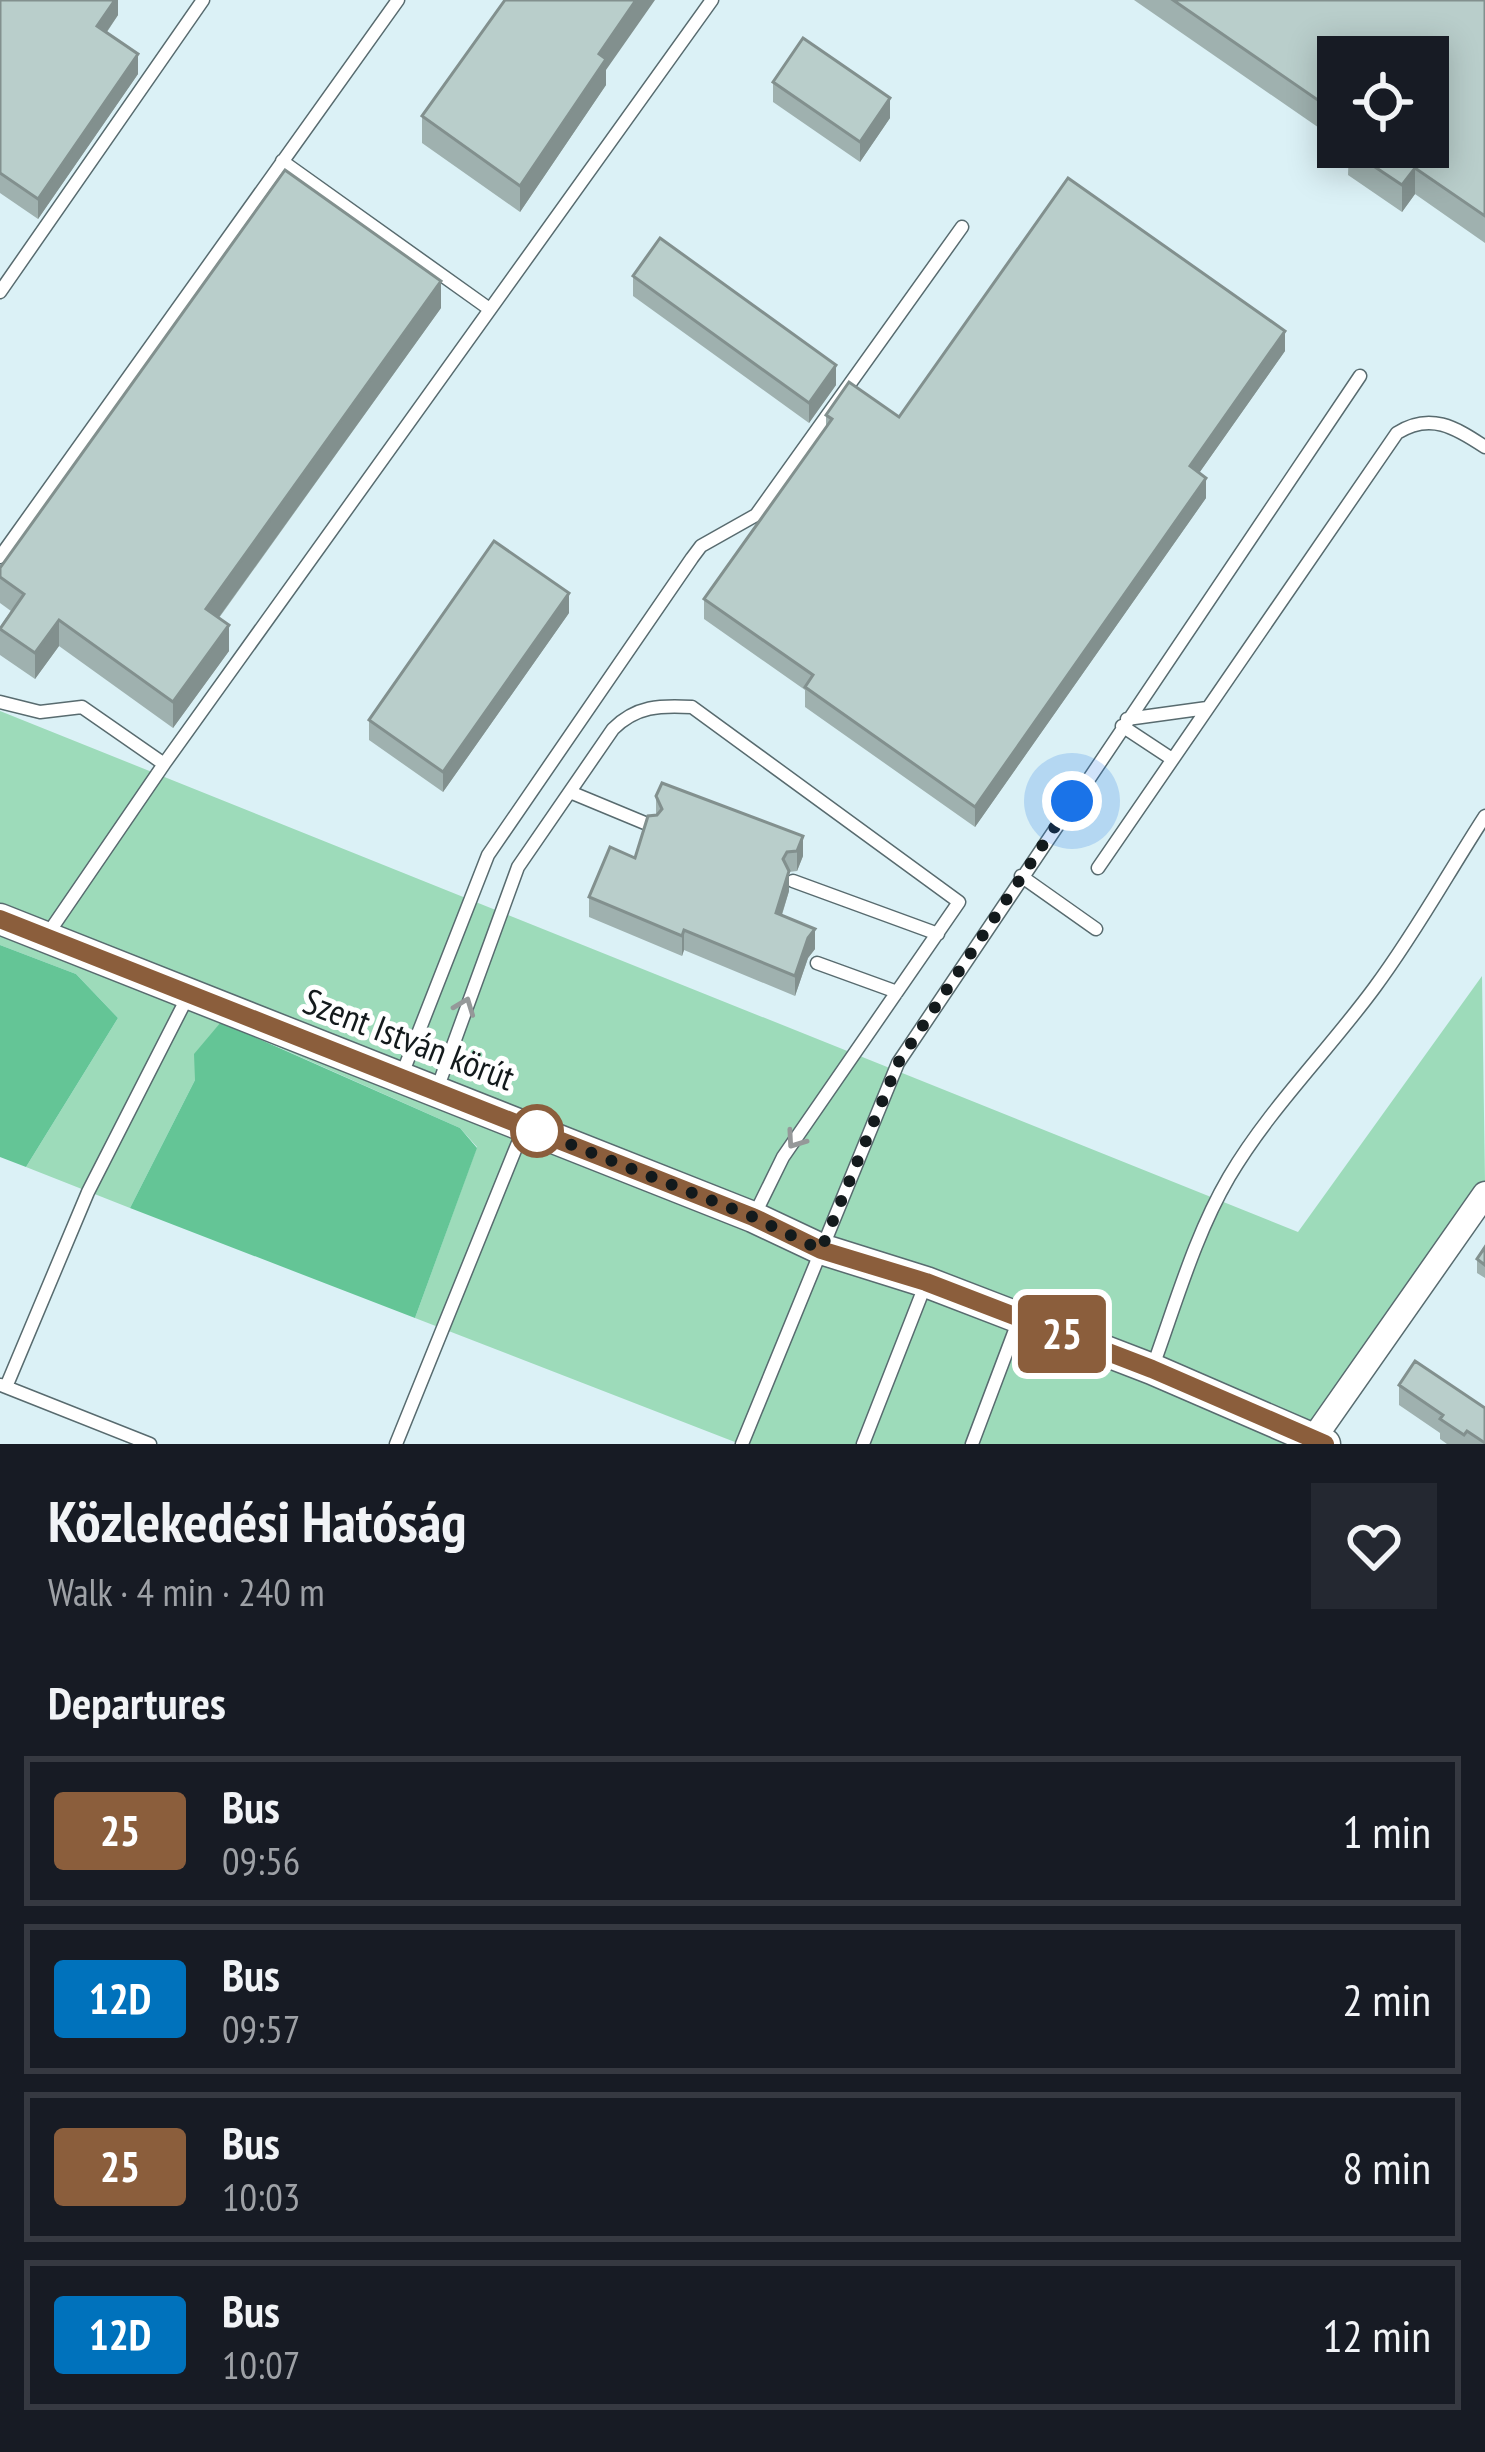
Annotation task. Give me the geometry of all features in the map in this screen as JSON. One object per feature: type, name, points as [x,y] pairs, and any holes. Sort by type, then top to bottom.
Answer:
[{"type":"street","name":"Szent István körút","points":[[0,919],[753,1217],[821,1250],[926,1282],[1020,1318],[1319,1441]]},
{"type":"street","points":[[1319,1441],[1482,1205]]},
{"type":"lane","points":[[0,292],[202,0]]},
{"type":"lane","points":[[0,557],[398,0]]},
{"type":"lane","points":[[45,938],[488,308],[712,0]]},
{"type":"lane","points":[[282,161],[488,308]]},
{"type":"lane","points":[[400,1078],[488,855],[701,546],[756,515],[962,227]]},
{"type":"lane","points":[[742,1444],[898,1063],[1360,376]]},
{"type":"lane","points":[[1098,868],[1397,433],[1418,422],[1431,422],[1457,428],[1485,447]]},
{"type":"lane","points":[[0,702],[40,712],[82,707],[164,764]]},
{"type":"lane","points":[[436,1093],[518,867],[628,714],[659,705],[692,707],[959,902],[783,1157],[753,1217]]},
{"type":"lane","points":[[1125,723],[1207,708]]},
{"type":"lane","points":[[1125,723],[1172,759]]},
{"type":"lane","points":[[570,792],[652,826]]},
{"type":"lane","points":[[1152,1369],[1227,1180],[1246,1149],[1388,970],[1485,816]]},
{"type":"lane","points":[[1021,876],[1096,929]]},
{"type":"lane","points":[[793,880],[938,934]]},
{"type":"lane","points":[[818,963],[897,992]]},
{"type":"lane","points":[[150,1444],[3,1386],[88,1192],[189,994]]},
{"type":"lane","points":[[396,1444],[524,1126]]},
{"type":"lane","points":[[863,1444],[926,1282]]},
{"type":"lane","points":[[972,1444],[1020,1318]]},
{"type":"green space","points":[[0,711],[1298,1232],[1482,976],[1485,1182],[1303,1444],[740,1444],[415,1318],[477,1147],[460,1128],[222,1022],[195,1054],[195,1080],[130,1208],[26,1167],[118,1018],[76,974],[0,945]]},
{"type":"green space","points":[[0,945],[76,974],[118,1018],[26,1167],[0,1157]]},
{"type":"green space","points":[[221,1022],[460,1128],[477,1148],[415,1318],[130,1208],[195,1080],[194,1054]]},
{"type":"building","points":[[0,0],[115,0],[97,26],[138,54],[38,199],[0,173]]},
{"type":"building","points":[[505,0],[636,0],[599,54],[606,59],[520,186],[422,116]]},
{"type":"building","points":[[1173,0],[1485,0],[1485,216],[1415,168],[1449,168],[1449,36],[1317,36],[1317,99]]},
{"type":"building","points":[[803,38],[890,98],[860,142],[773,82]]},
{"type":"building","points":[[1376,168],[1415,168],[1402,185]]},
{"type":"building","points":[[285,170],[441,281],[206,609],[229,625],[173,702],[59,620],[35,653],[0,629],[24,594],[0,577],[0,568]]},
{"type":"building","points":[[1068,178],[1285,331],[1190,466],[1206,478],[975,807],[805,687],[813,675],[704,599],[832,419],[826,415],[849,382],[899,417]]},
{"type":"building","points":[[660,238],[836,365],[809,403],[633,276]]},
{"type":"building","points":[[494,541],[569,593],[443,772],[369,720]]},
{"type":"building","points":[[662,783],[803,836],[797,851],[787,852],[783,859],[789,871],[776,913],[815,929],[795,976],[589,897],[610,847],[635,858],[648,816],[662,809],[656,796]]},
{"type":"building","points":[[1415,1361],[1485,1408],[1485,1443],[1440,1419],[1443,1415],[1399,1385]]},
{"type":"bus line","name":"25","points":[[0,919],[753,1217],[821,1250],[926,1282],[1152,1369],[1325,1444]]},
{"type":"route","points":[[537,1131],[524,1126],[753,1217],[821,1250],[898,1063],[1072,801]]}]
